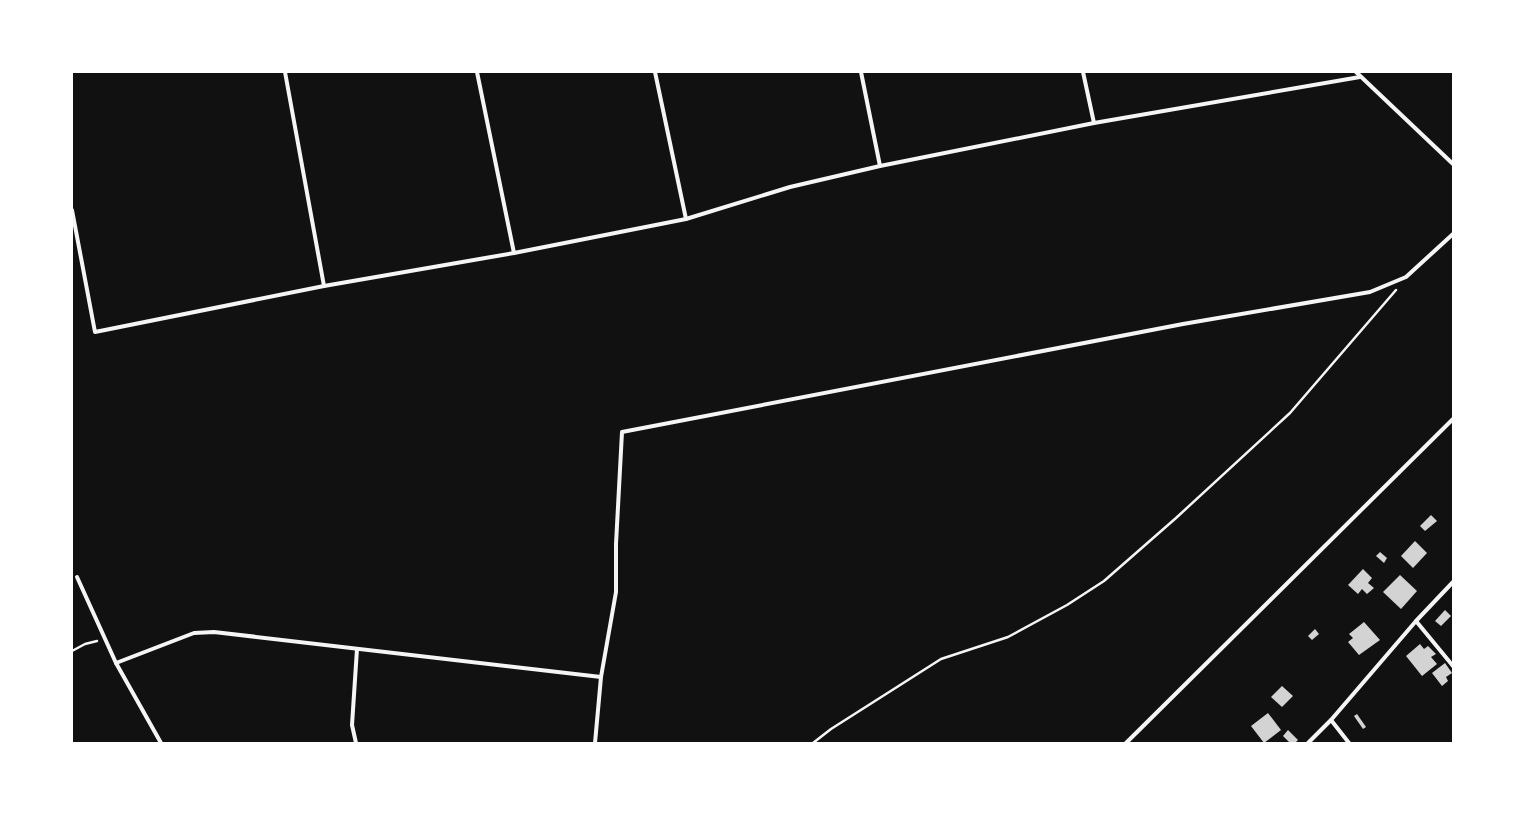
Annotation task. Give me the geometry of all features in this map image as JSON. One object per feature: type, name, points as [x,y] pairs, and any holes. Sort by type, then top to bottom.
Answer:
[{"type":"street","points":[[285,72],[324,286]]},
{"type":"street","points":[[477,72],[514,253]]},
{"type":"street","points":[[655,72],[686,219]]},
{"type":"street","points":[[861,72],[880,166]]},
{"type":"street","points":[[1083,72],[1094,123]]},
{"type":"street","points":[[1356,72],[1453,164]]},
{"type":"street","points":[[72,210],[95,332],[324,286],[514,253],[686,219],[790,187],[880,166],[1094,123],[1360,77]]},
{"type":"street","points":[[595,743],[601,677],[616,592],[616,544],[622,432],[1183,324],[1370,292],[1406,277],[1453,234]]},
{"type":"street","points":[[1126,743],[1453,419]]},
{"type":"street","points":[[77,577],[116,663],[161,743]]},
{"type":"street","points":[[1308,743],[1331,720],[1416,621],[1453,582]]},
{"type":"street","points":[[1416,621],[1453,666]]},
{"type":"street","points":[[116,663],[194,633],[214,632],[601,677]]},
{"type":"street","points":[[356,743],[352,725],[357,648]]},
{"type":"street","points":[[1331,720],[1349,743]]},
{"type":"path","points":[[813,743],[844,721],[941,659],[1008,637],[1067,605],[1104,580],[1182,513],[1290,414],[1378,312],[1406,277]]},
{"type":"path","points":[[72,651],[85,644],[105,639]]},
{"type":"building","points":[[1431,515],[1437,521],[1425,531],[1420,526]]},
{"type":"building","points":[[1415,541],[1427,553],[1413,568],[1401,556]]},
{"type":"building","points":[[1380,552],[1387,558],[1384,563],[1376,556]]},
{"type":"building","points":[[1363,569],[1372,578],[1368,583],[1374,588],[1367,594],[1362,589],[1358,594],[1348,585]]},
{"type":"building","points":[[1400,575],[1417,591],[1401,609],[1383,592]]},
{"type":"building","points":[[1445,610],[1451,616],[1441,626],[1435,621]]},
{"type":"building","points":[[1364,622],[1380,640],[1359,655],[1348,642],[1353,638],[1349,634]]},
{"type":"building","points":[[1315,629],[1319,634],[1312,640],[1308,636]]},
{"type":"building","points":[[1420,644],[1424,649],[1428,646],[1436,654],[1431,657],[1437,664],[1422,676],[1406,656]]},
{"type":"building","points":[[1445,663],[1452,673],[1446,677],[1448,681],[1442,686],[1432,673]]},
{"type":"building","points":[[1282,686],[1293,696],[1282,707],[1271,697]]},
{"type":"building","points":[[1268,713],[1281,730],[1264,743],[1251,726]]},
{"type":"building","points":[[1357,714],[1366,727],[1363,729],[1354,716]]},
{"type":"building","points":[[1288,730],[1298,740],[1295,743],[1290,743],[1283,736]]}]
